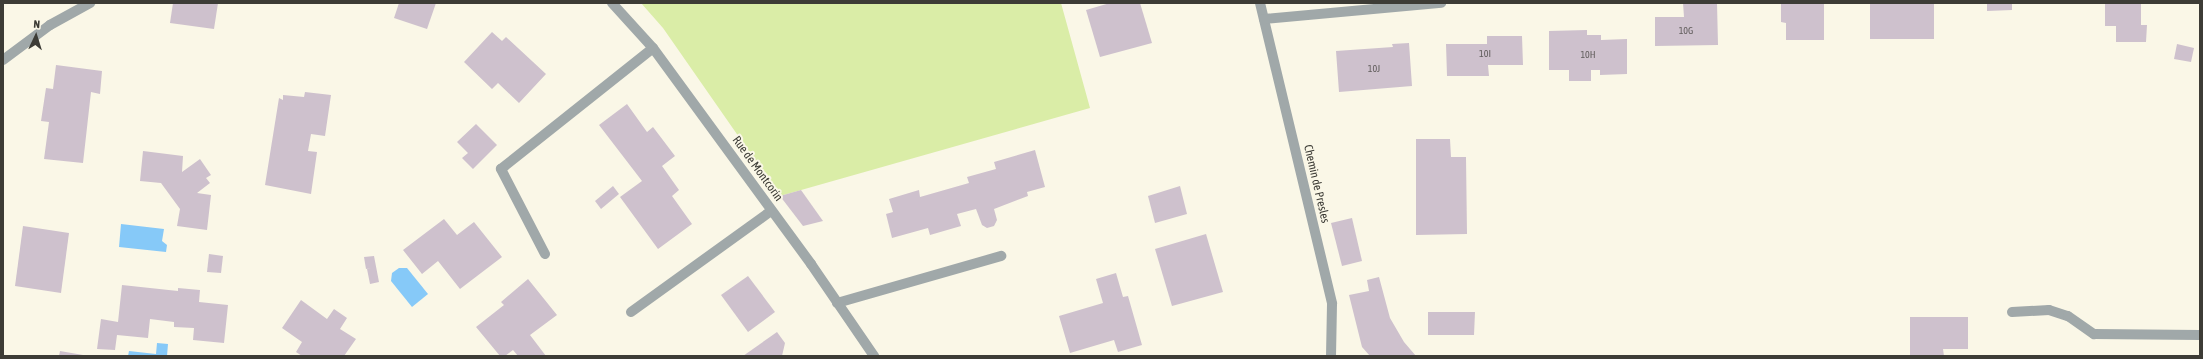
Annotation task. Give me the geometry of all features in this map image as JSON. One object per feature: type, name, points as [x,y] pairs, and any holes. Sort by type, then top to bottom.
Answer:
[{"type":"street","points":[[3,60],[50,24],[90,3]]},
{"type":"street","name":"Rue de Montcorin","points":[[612,3],[653,48],[874,356]]},
{"type":"street","name":"Chemin de Presles","points":[[1260,3],[1332,304],[1331,356]]},
{"type":"street","points":[[1264,18],[1375,6],[1441,3]]},
{"type":"street","points":[[545,254],[501,169],[653,48]]},
{"type":"street","points":[[631,312],[771,211]]},
{"type":"street","points":[[837,303],[1002,256]]},
{"type":"street","points":[[2012,312],[2049,310],[2068,316],[2094,334],[2200,335]]},
{"type":"green space","points":[[641,3],[1061,3],[1090,108],[780,196],[663,28]]},
{"type":"water","points":[[121,224],[164,229],[162,241],[167,245],[166,252],[119,247]]},
{"type":"water","points":[[399,268],[407,268],[428,294],[412,307],[391,281],[392,273]]},
{"type":"water","points":[[157,343],[168,344],[167,356],[128,356],[129,351],[156,354]]},
{"type":"building","points":[[173,3],[218,3],[214,29],[170,23]]},
{"type":"building","points":[[399,3],[436,3],[427,29],[394,18]]},
{"type":"building","points":[[1110,3],[1140,3],[1152,43],[1100,57],[1086,10]]},
{"type":"building","points":[[1683,3],[1717,3],[1718,45],[1655,46],[1655,17],[1684,17]]},
{"type":"building","points":[[1824,3],[1824,40],[1786,40],[1786,23],[1781,22],[1781,4]]},
{"type":"building","points":[[1870,3],[1934,3],[1934,39],[1870,39]]},
{"type":"building","points":[[1987,3],[2012,3],[2012,10],[1987,11]]},
{"type":"building","points":[[2105,3],[2141,3],[2141,25],[2147,25],[2146,42],[2116,42],[2116,26],[2105,26]]},
{"type":"building","points":[[1587,30],[1587,35],[1601,35],[1601,40],[1627,39],[1627,74],[1600,75],[1600,70],[1591,70],[1591,81],[1569,81],[1569,70],[1549,70],[1549,31]]},
{"type":"building","points":[[492,32],[502,41],[506,37],[546,74],[519,103],[498,83],[492,89],[464,62]]},
{"type":"building","points":[[1487,36],[1522,36],[1523,65],[1488,65],[1489,76],[1447,76],[1446,44],[1487,44]]},
{"type":"building","points":[[1409,43],[1412,86],[1339,92],[1336,51],[1393,47],[1392,44]]},
{"type":"building","points":[[2177,44],[2194,48],[2191,62],[2174,59]]},
{"type":"building","points":[[56,65],[102,71],[100,94],[91,92],[83,163],[44,159],[49,122],[41,121],[46,88],[53,89]]},
{"type":"building","points":[[305,92],[331,95],[325,136],[311,134],[308,151],[317,152],[311,194],[265,185],[279,98],[283,100],[283,95],[304,97]]},
{"type":"building","points":[[627,104],[647,132],[653,127],[675,156],[662,166],[679,190],[672,196],[692,224],[658,249],[620,197],[642,181],[599,125]]},
{"type":"building","points":[[476,124],[497,145],[473,169],[462,158],[468,153],[457,142]]},
{"type":"building","points":[[1416,139],[1450,139],[1451,157],[1466,157],[1467,234],[1416,235]]},
{"type":"building","points":[[1035,150],[1045,187],[1027,192],[1028,196],[994,209],[997,220],[994,226],[987,228],[982,225],[976,209],[957,214],[961,226],[930,235],[928,228],[892,238],[886,214],[893,212],[889,199],[919,190],[920,197],[969,183],[967,177],[996,169],[994,162]]},
{"type":"building","points":[[143,151],[183,156],[182,172],[200,159],[211,175],[206,178],[210,183],[197,193],[211,195],[207,230],[177,226],[180,209],[161,183],[140,181]]},
{"type":"building","points":[[613,186],[619,194],[601,209],[595,201]]},
{"type":"building","points":[[1180,186],[1187,214],[1155,223],[1148,196]]},
{"type":"building","points":[[801,190],[823,221],[803,226],[780,196]]},
{"type":"building","points":[[1352,218],[1362,261],[1342,266],[1331,223]]},
{"type":"building","points":[[444,219],[457,235],[474,222],[502,257],[460,289],[438,261],[422,274],[403,250]]},
{"type":"building","points":[[23,226],[69,233],[61,293],[15,286]]},
{"type":"building","points":[[1206,234],[1223,292],[1172,306],[1155,249]]},
{"type":"building","points":[[209,254],[223,256],[221,273],[207,272]]},
{"type":"building","points":[[374,256],[379,282],[370,284],[367,269],[371,268],[366,269],[364,257]]},
{"type":"building","points":[[1116,273],[1123,297],[1128,296],[1142,345],[1118,352],[1114,340],[1070,353],[1059,316],[1103,303],[1096,279]]},
{"type":"building","points":[[748,276],[775,312],[748,332],[721,295]]},
{"type":"building","points":[[1379,277],[1390,318],[1404,342],[1416,356],[1370,356],[1362,347],[1349,295],[1369,291],[1367,280]]},
{"type":"building","points":[[528,279],[557,315],[530,335],[546,356],[518,356],[513,350],[505,356],[500,356],[476,327],[504,305],[501,302]]},
{"type":"building","points":[[122,285],[178,291],[178,288],[200,290],[199,302],[228,305],[224,343],[193,340],[194,328],[174,327],[174,322],[150,319],[148,338],[117,335],[115,350],[97,349],[101,319],[118,322]]},
{"type":"building","points":[[301,300],[327,319],[334,309],[347,318],[340,329],[356,339],[344,356],[302,356],[296,352],[302,342],[282,328]]},
{"type":"building","points":[[1428,312],[1475,312],[1474,335],[1428,335]]},
{"type":"building","points":[[1910,317],[1968,317],[1968,349],[1943,349],[1944,356],[1910,356]]},
{"type":"building","points":[[777,332],[785,343],[782,356],[743,356]]},
{"type":"building","points":[[60,351],[83,355],[59,356]]}]
